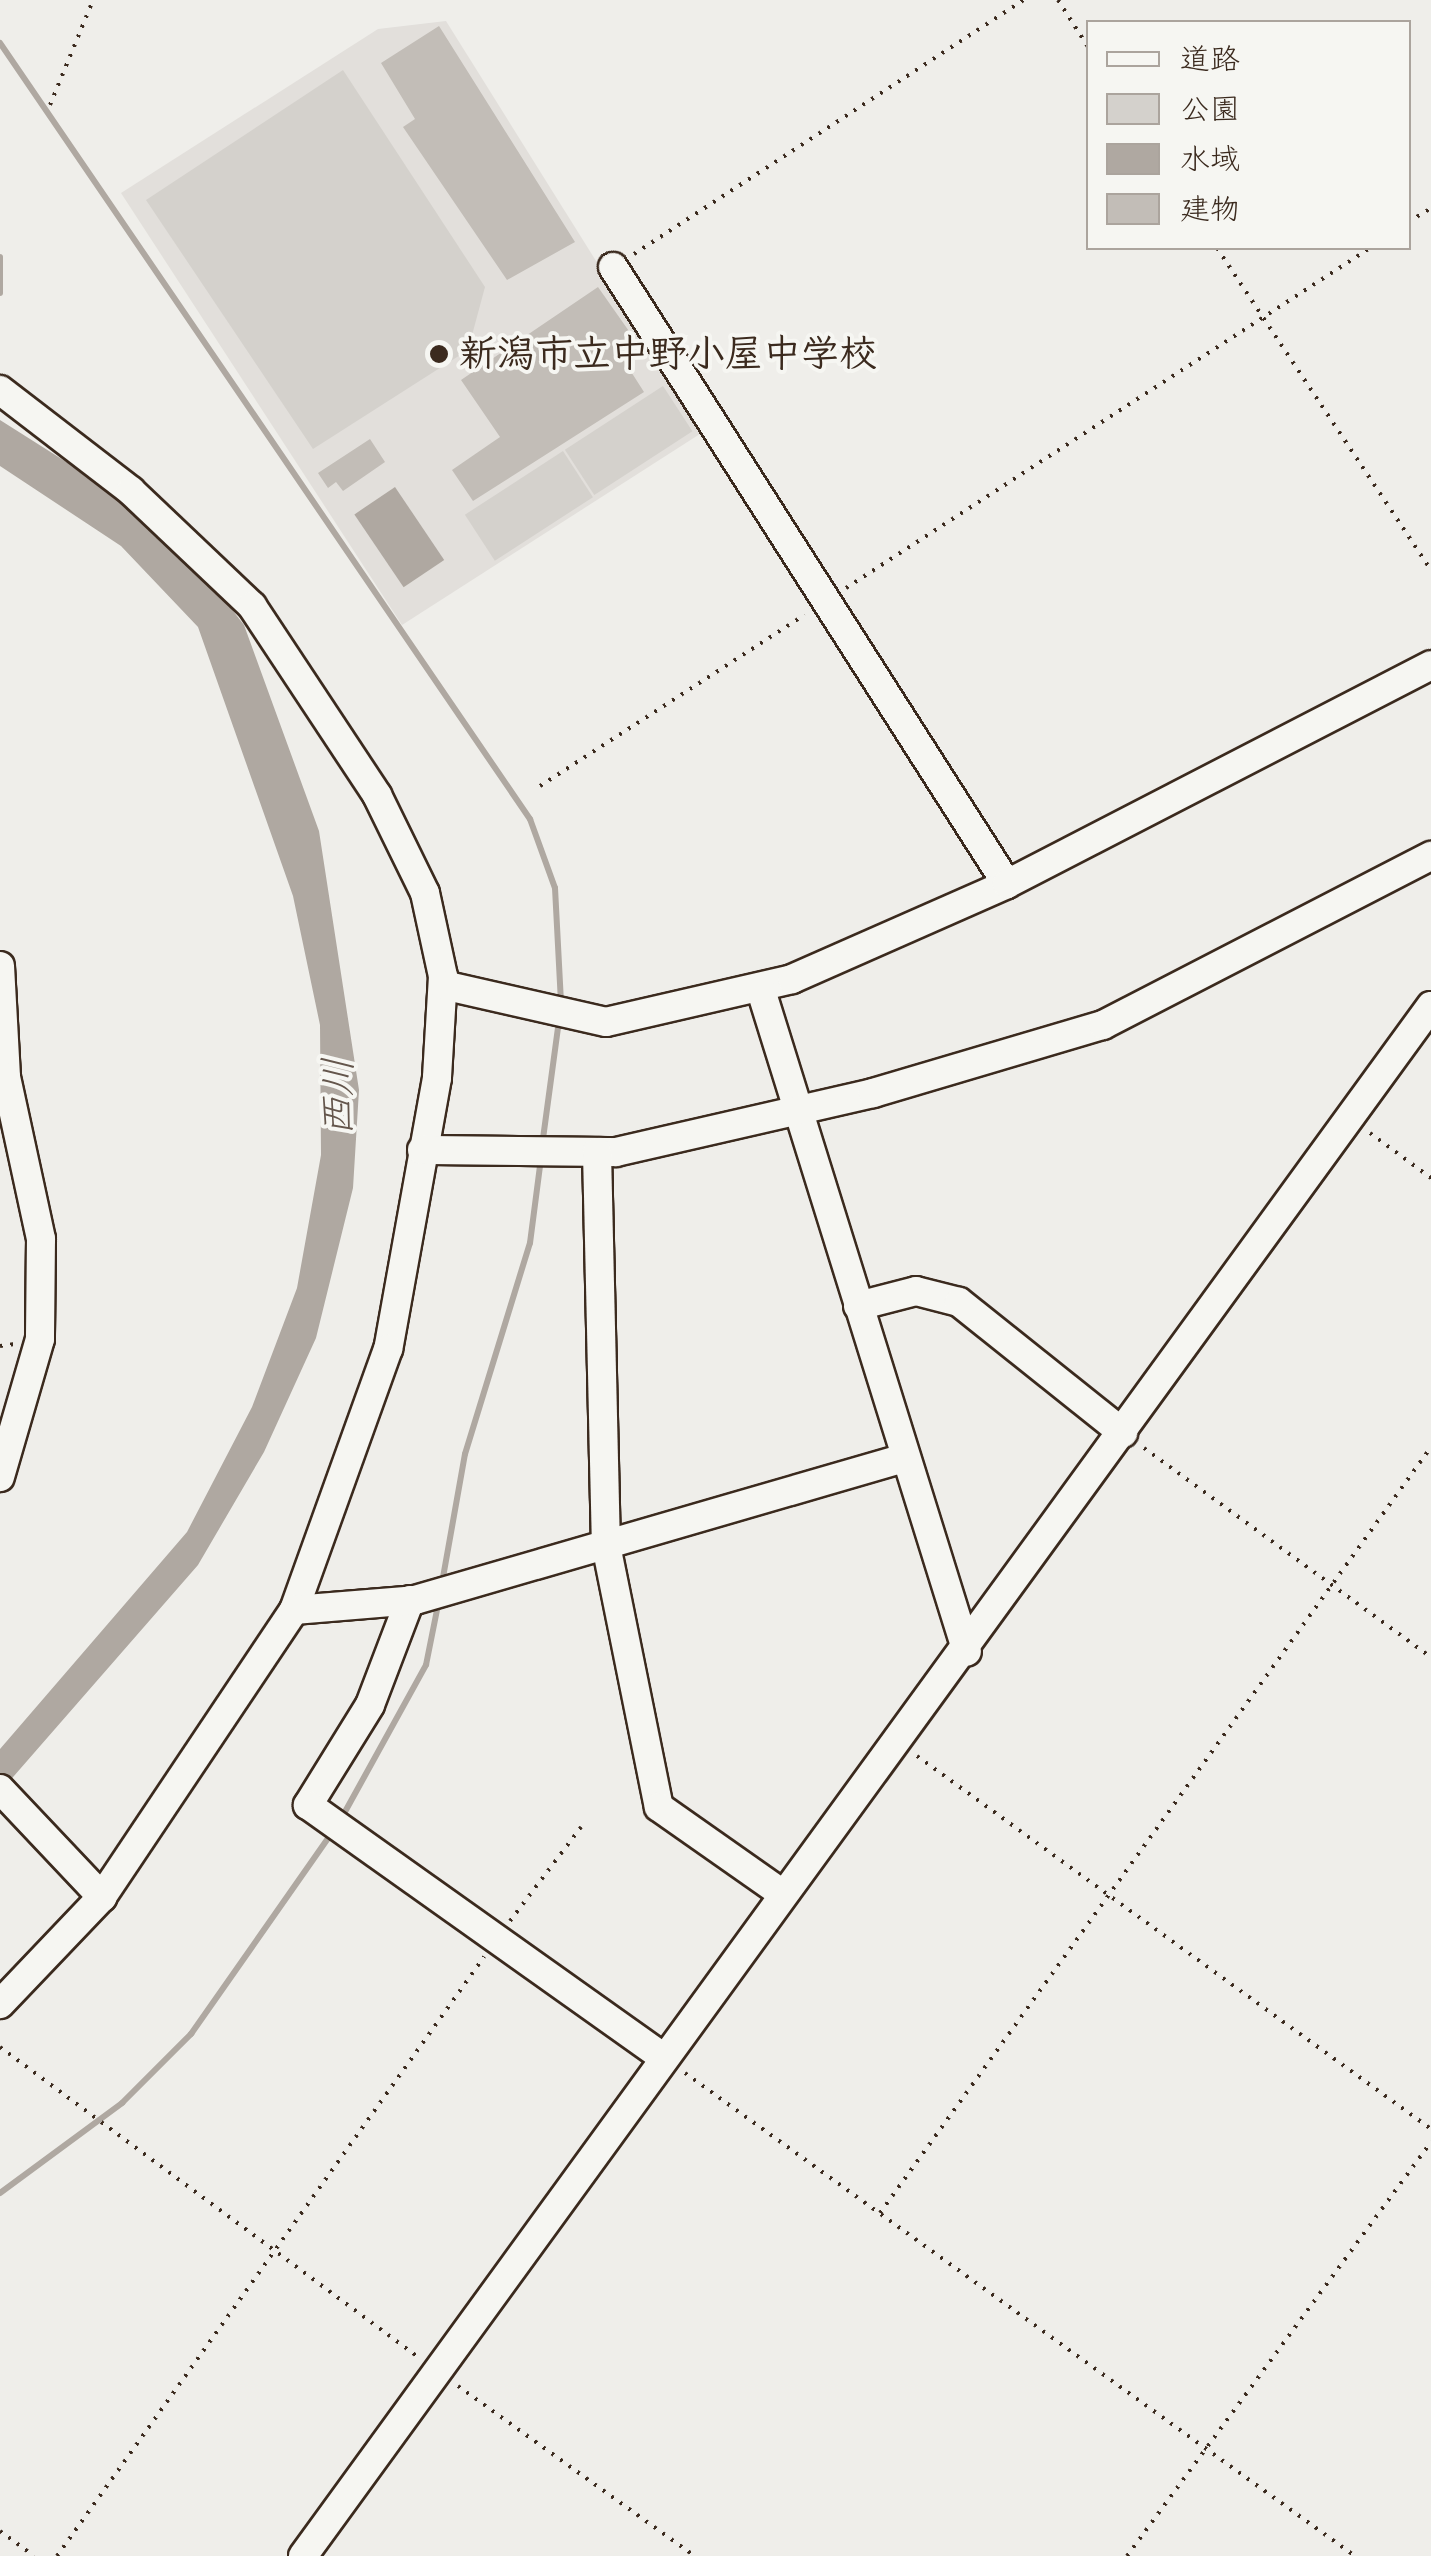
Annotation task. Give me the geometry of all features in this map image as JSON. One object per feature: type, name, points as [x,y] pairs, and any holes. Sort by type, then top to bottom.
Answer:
[{"type":"street","points":[[614,267],[1007,884]]},
{"type":"street","points":[[0,390],[211,562],[302,673],[426,893],[442,985],[422,1150],[388,1349],[294,1610],[102,1898],[0,2004]]},
{"type":"street","points":[[442,985],[606,1022],[760,987],[1007,884],[1431,664]]},
{"type":"street","points":[[422,1150],[597,1152],[798,1113],[1102,1025],[1431,856]]},
{"type":"street","points":[[0,966],[6,1077],[42,1239],[40,1340],[0,1476]]},
{"type":"street","points":[[760,987],[967,1652]]},
{"type":"street","points":[[303,2556],[780,1892],[967,1652],[1431,1006]]},
{"type":"street","points":[[597,1152],[606,1545],[659,1808],[780,1892]]},
{"type":"street","points":[[858,1306],[916,1291],[959,1302],[1123,1433]]},
{"type":"street","points":[[294,1610],[410,1600],[904,1458]]},
{"type":"street","points":[[410,1600],[370,1704],[308,1805],[494,1941],[661,2056]]},
{"type":"street","points":[[7,1795],[102,1898]]},
{"type":"path","points":[[50,106],[94,0]]},
{"type":"path","points":[[614,267],[1024,0]]},
{"type":"path","points":[[1058,0],[1086,45]]},
{"type":"path","points":[[1218,250],[1431,570]]},
{"type":"path","points":[[540,786],[1367,250]]},
{"type":"path","points":[[1350,1117],[1431,1178]]},
{"type":"path","points":[[1123,1433],[1431,1657]]},
{"type":"path","points":[[880,2213],[1431,1447]]},
{"type":"path","points":[[896,1744],[1108,1891],[1431,2129]]},
{"type":"path","points":[[57,2556],[494,1941],[581,1827]]},
{"type":"path","points":[[0,2047],[695,2556]]},
{"type":"path","points":[[661,2056],[1355,2556]]},
{"type":"path","points":[[1127,2556],[1431,2142]]},
{"type":"path","points":[[0,2532],[34,2556]]},
{"type":"shaded area","name":"新潟市立中野小屋中学校","points":[[446,21],[703,432],[402,625],[121,193],[378,29]]},
{"type":"green space","points":[[343,70],[485,287],[468,350],[313,449],[146,200]]},
{"type":"green space","points":[[663,386],[692,431],[594,495],[565,450]]},
{"type":"green space","points":[[563,451],[593,497],[495,561],[465,515]]},
{"type":"water","name":"西川","points":[[0,420],[109,489],[202,571],[244,625],[319,831],[359,1090],[353,1188],[316,1338],[264,1452],[198,1565],[0,1792],[0,1749],[187,1532],[252,1407],[297,1288],[321,1155],[320,1025],[293,896],[198,627],[121,546],[0,466]]},
{"type":"water","points":[[395,487],[444,560],[404,587],[354,514]]},
{"type":"building","points":[[439,26],[575,242],[507,280],[403,127],[415,119],[381,63]]},
{"type":"building","points":[[598,287],[638,344],[621,356],[644,392],[473,501],[452,470],[500,437],[461,380]]},
{"type":"building","points":[[370,439],[385,462],[343,491],[336,482],[328,488],[318,473]]},
{"type":"waterway","points":[[0,43],[530,819],[555,888],[561,1002]]},
{"type":"waterway","points":[[0,257],[0,293]]},
{"type":"waterway","points":[[542,1146],[559,1020]]},
{"type":"waterway","points":[[885,1780],[1401,1070]]},
{"type":"waterway","points":[[442,1583],[465,1454],[530,1243],[541,1158]]},
{"type":"waterway","points":[[341,1819],[426,1665],[439,1600]]},
{"type":"waterway","points":[[0,2193],[122,2103],[191,2034],[334,1830]]},
{"type":"place","name":"新潟市立中野小屋中学校","points":[[439,354]]}]
